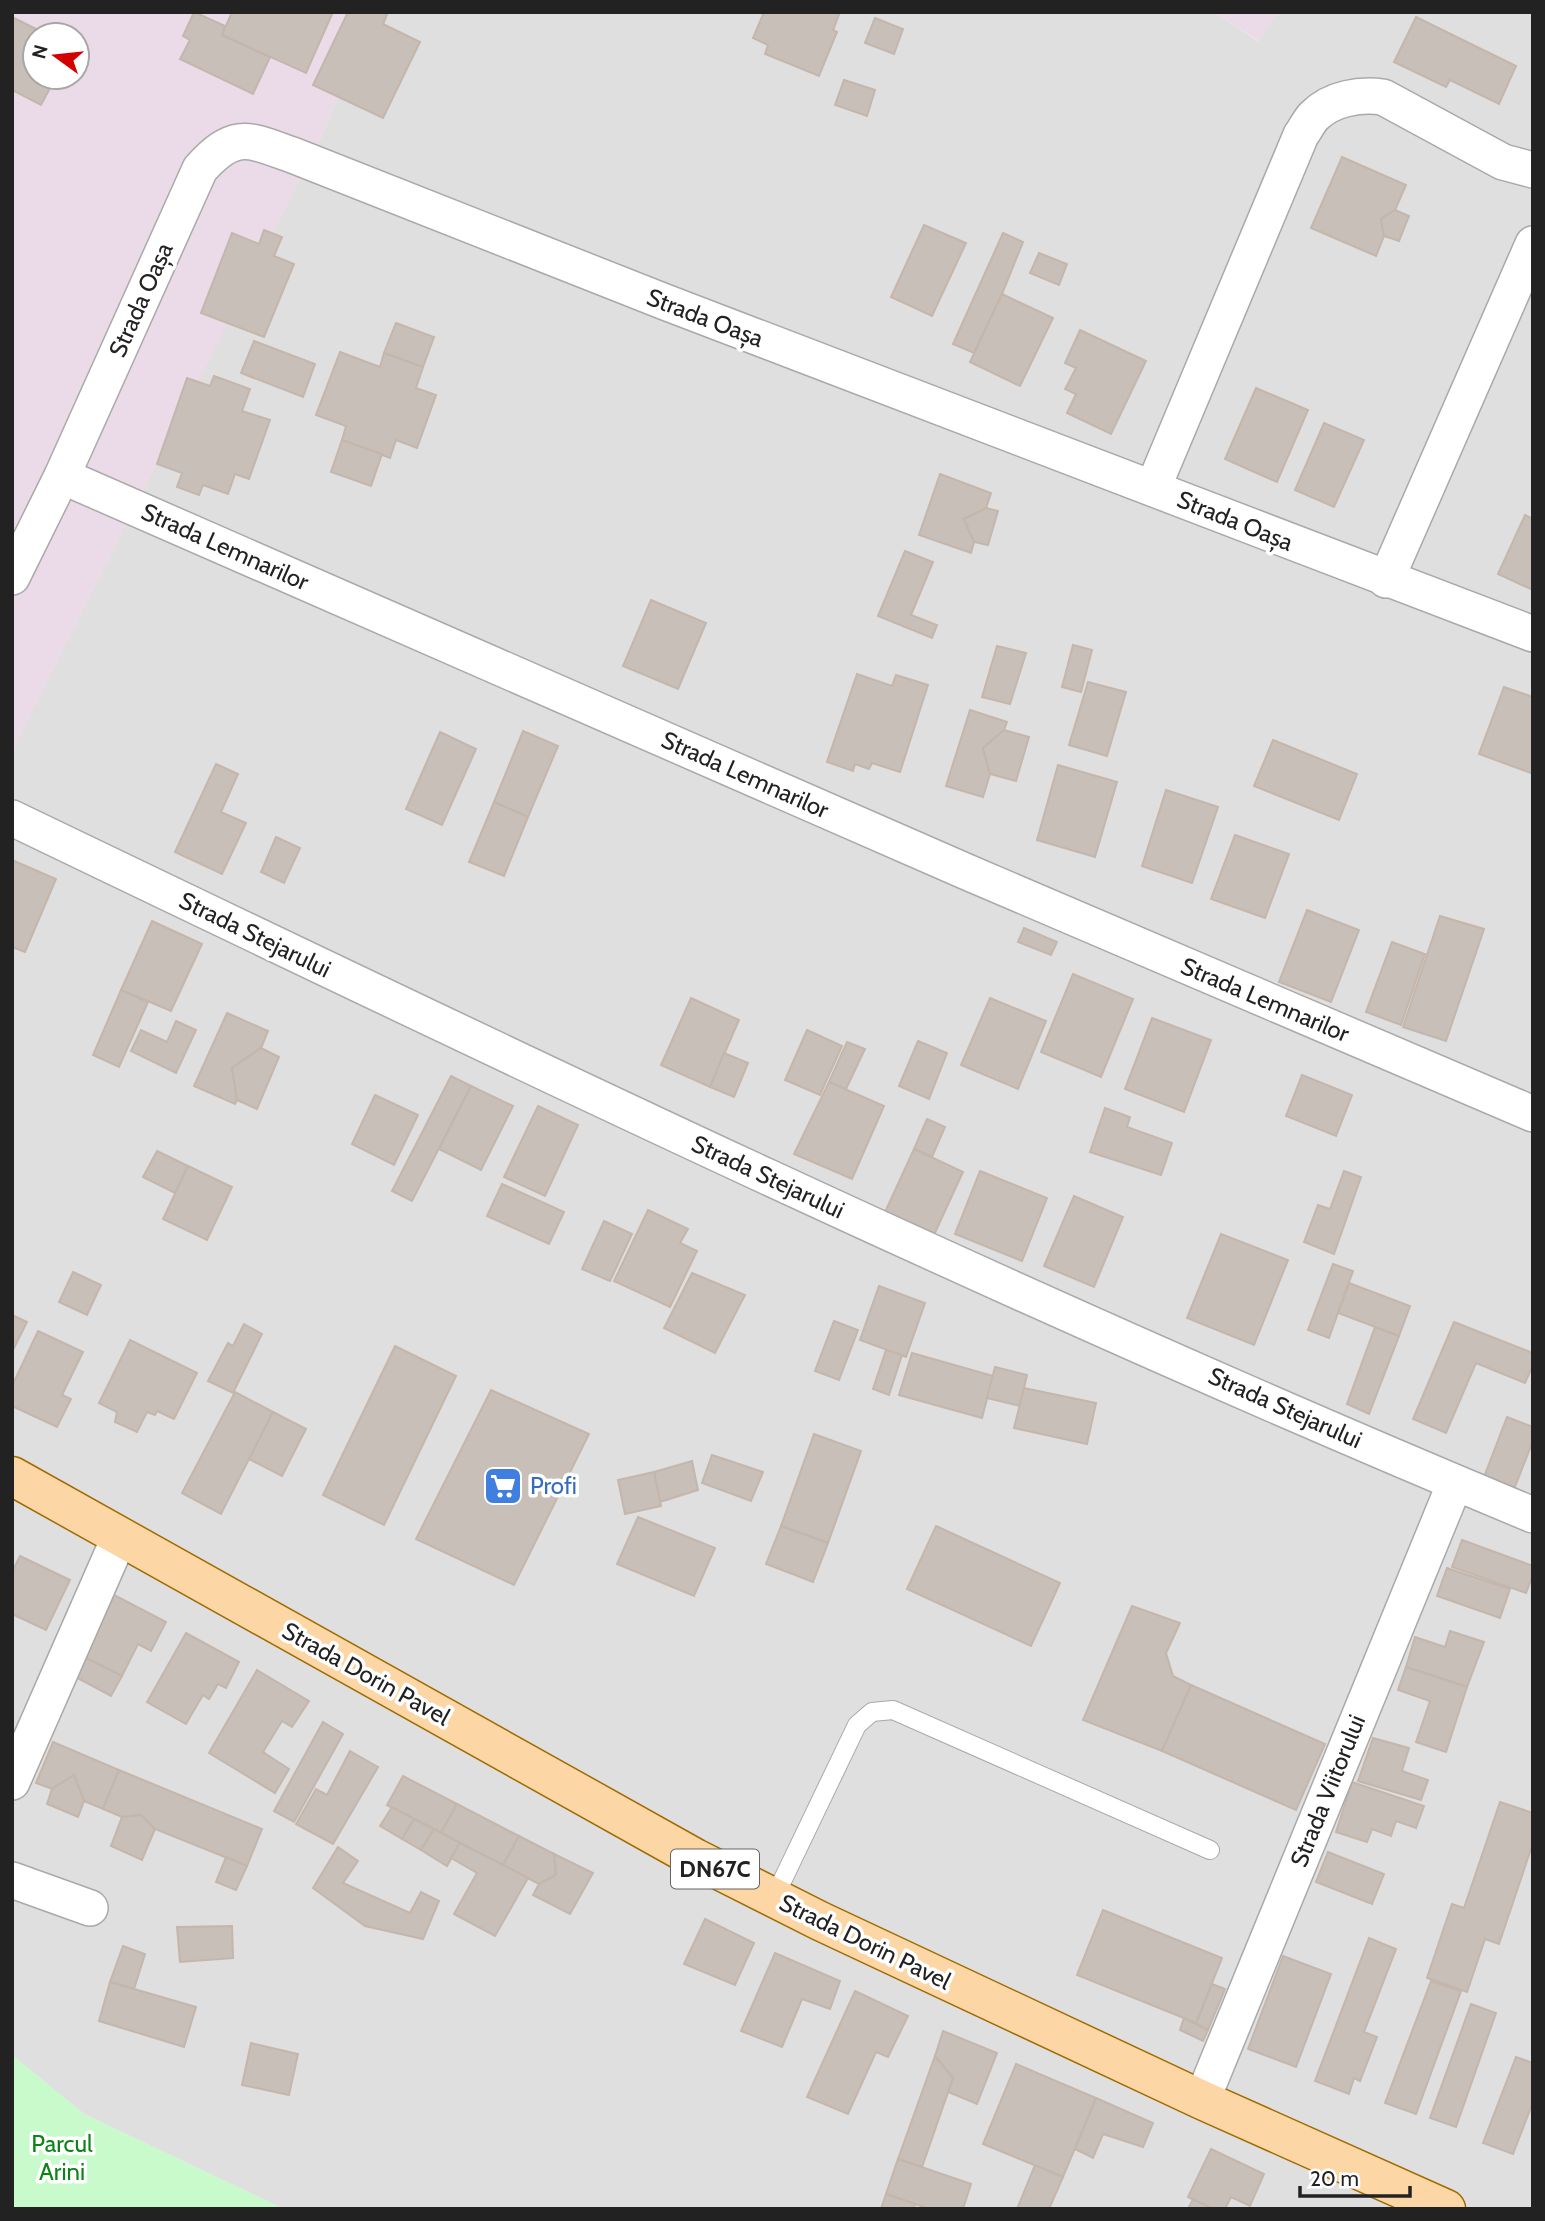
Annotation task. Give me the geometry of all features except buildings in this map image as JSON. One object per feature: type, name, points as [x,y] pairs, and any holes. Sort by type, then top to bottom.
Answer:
[{"type":"main road","name":"Strada Dorin Pavel","points":[[12,1476],[683,1852],[774,1898],[1202,2100],[1446,2209]]},
{"type":"street","points":[[1153,488],[1301,135],[1314,116],[1336,102],[1362,94],[1383,97],[1503,162],[1533,170]]},
{"type":"street","name":"Strada Oașa","points":[[62,476],[200,169],[227,144],[240,140],[257,142],[295,156],[665,302],[1533,634]]},
{"type":"street","points":[[1386,580],[1533,244]]},
{"type":"street","points":[[12,577],[62,476]]},
{"type":"street","name":"Strada Lemnarilor","points":[[62,476],[928,855],[1533,1114]]},
{"type":"street","name":"Strada Stejarului","points":[[12,818],[724,1158],[1533,1516]]},
{"type":"street","name":"Strada Viitorului","points":[[1202,2100],[1455,1483]]},
{"type":"street","points":[[12,1782],[120,1536]]},
{"type":"street","points":[[12,1880],[90,1908]]},
{"type":"lane","points":[[774,1898],[857,1726],[872,1712],[893,1710],[1210,1850]]},
{"type":"shaded area","points":[[12,12],[375,12],[323,133],[14,748]]},
{"type":"shaded area","points":[[375,12],[1214,12],[1258,41],[1278,12],[1533,12],[1533,2209],[284,2209],[84,2114],[12,2055],[12,748],[323,133]]},
{"type":"shaded area","points":[[1214,12],[1278,12],[1259,41]]},
{"type":"green space","name":"Parcul Arini","points":[[12,2055],[84,2114],[284,2209],[12,2209]]},
{"type":"place","name":"Profi","points":[[503,1486]]}]
